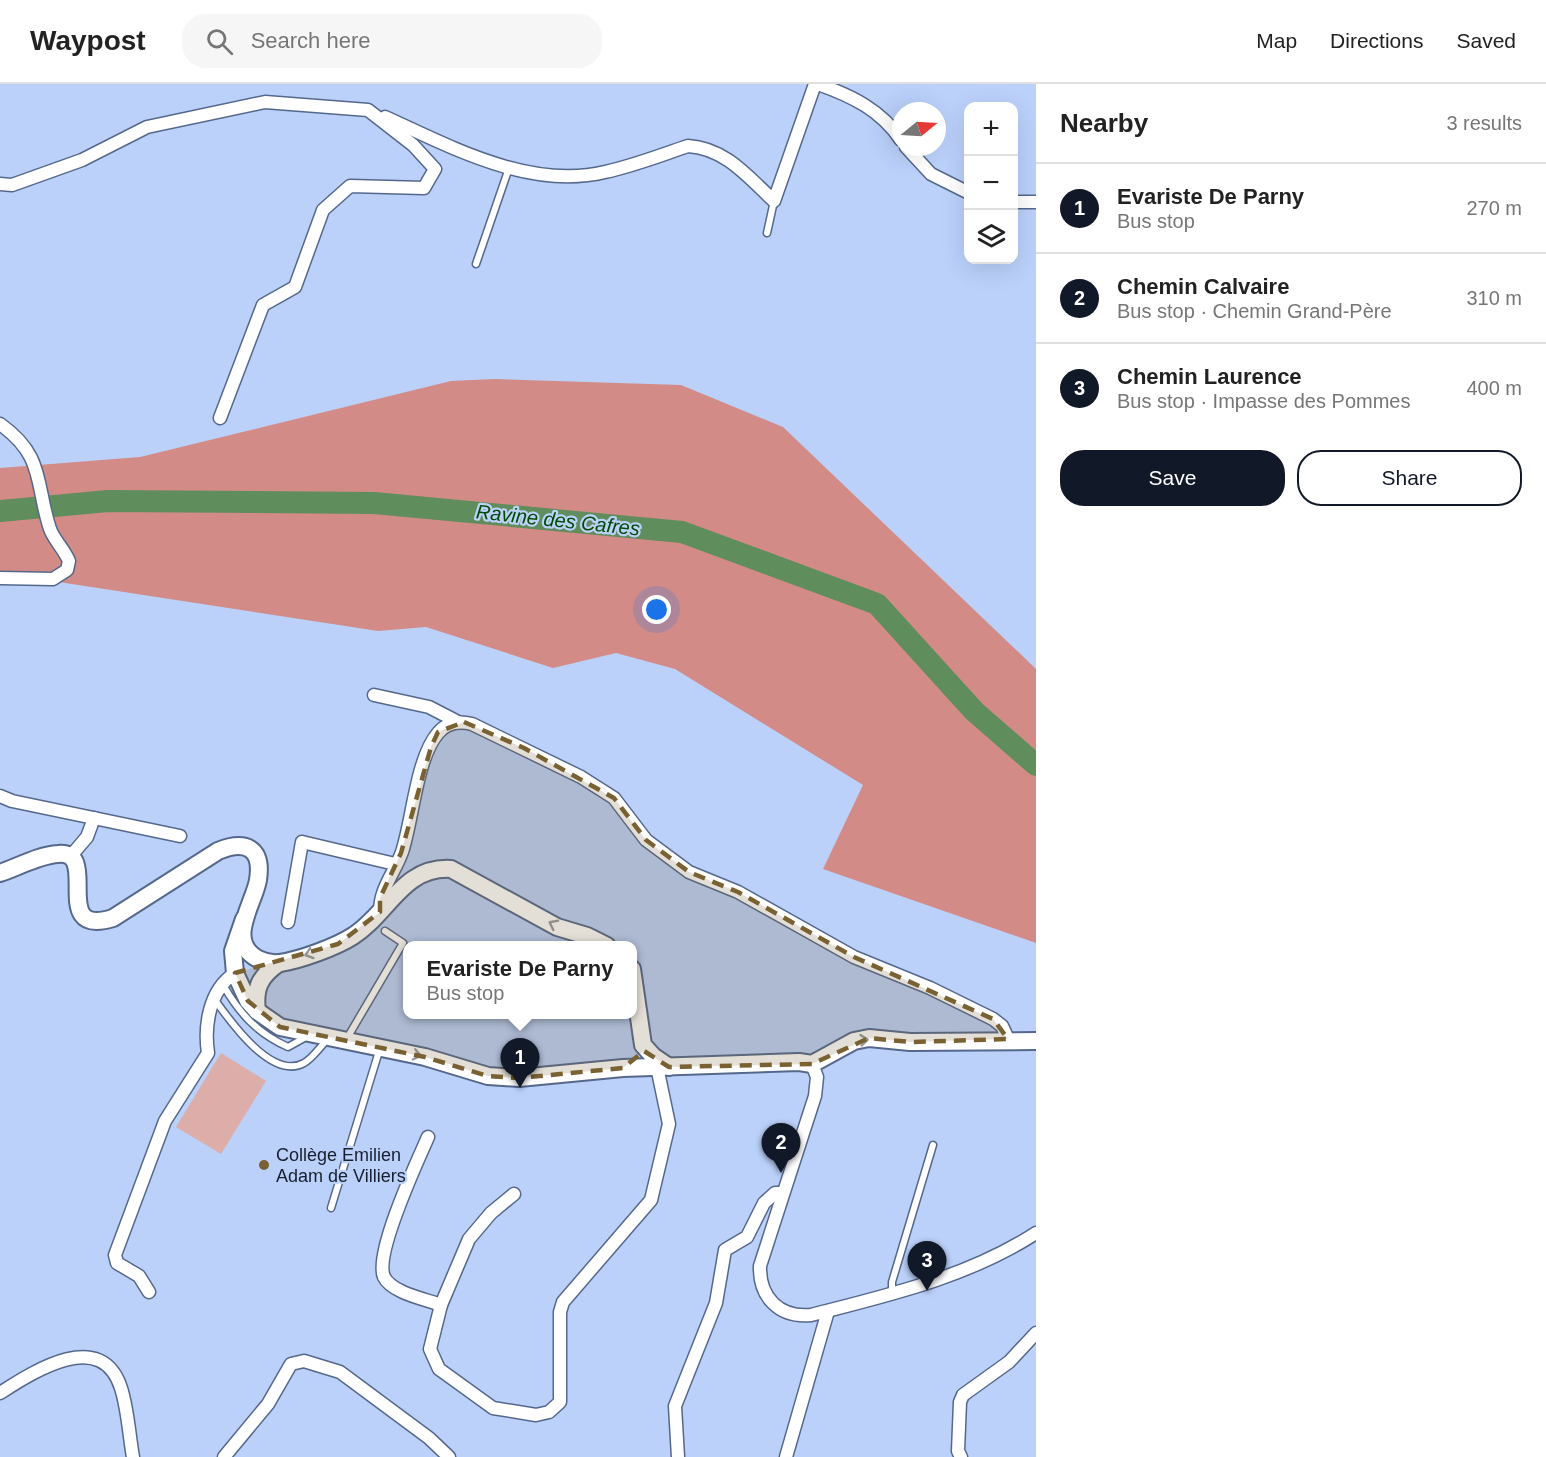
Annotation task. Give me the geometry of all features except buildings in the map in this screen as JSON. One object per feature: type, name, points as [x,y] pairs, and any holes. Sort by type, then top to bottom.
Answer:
[{"type":"main road","points":[[0,873],[60,854],[70,857],[77,864],[79,911],[86,919],[99,922],[113,918],[218,851],[233,845],[244,845],[253,851],[259,863],[258,882],[233,951],[229,979],[257,1011],[280,1027],[425,1057],[488,1076],[519,1078],[623,1068],[799,1062],[812,1065],[854,1041],[868,1038],[910,1042],[1008,1039],[1036,1041]]},
{"type":"main road","points":[[229,979],[271,962],[338,944],[354,935],[380,912],[407,881],[437,868],[451,869],[557,927],[598,941]]},
{"type":"main road","points":[[244,919],[245,947],[253,956],[271,962]]},
{"type":"main road","points":[[257,1011],[257,986],[271,962]]},
{"type":"main road","points":[[623,1068],[638,1057],[643,1045],[637,999]]},
{"type":"main road","points":[[643,1045],[663,1067]]},
{"type":"street","points":[[0,184],[12,185],[82,160],[147,127],[265,102],[368,110],[436,140],[509,167],[553,176],[603,173],[688,146],[702,147],[730,159],[774,201],[817,84],[860,101],[892,127]]},
{"type":"street","points":[[220,418],[263,305],[295,287],[323,210],[350,186],[424,188],[435,169],[413,145],[368,110]]},
{"type":"street","points":[[914,156],[931,174],[964,190]]},
{"type":"street","points":[[1018,202],[1036,202]]},
{"type":"street","points":[[0,424],[26,447],[36,466],[50,527],[69,561],[67,570],[60,577],[53,579],[0,578]]},
{"type":"street","points":[[374,694],[429,707],[458,722],[472,724],[497,734],[581,777],[614,798],[646,840],[689,872],[738,891],[854,957],[930,988],[993,1019],[1002,1026],[1008,1039]]},
{"type":"street","points":[[380,912],[380,898],[401,853],[421,771],[438,732],[458,722]]},
{"type":"street","points":[[0,796],[12,801],[180,836]]},
{"type":"street","points":[[70,857],[87,837],[94,818]]},
{"type":"street","points":[[288,922],[302,842],[395,864]]},
{"type":"street","points":[[149,1292],[139,1276],[117,1263],[114,1255],[165,1121],[208,1053],[205,1031],[215,1000],[229,979]]},
{"type":"street","points":[[812,1065],[817,1077],[815,1096],[760,1266],[764,1291],[772,1303],[789,1314],[800,1316],[828,1311],[983,1264],[1036,1233]]},
{"type":"street","points":[[514,1194],[491,1213],[469,1239],[441,1305],[430,1349],[439,1369],[493,1408],[536,1415],[549,1412],[560,1402],[560,1312],[563,1302],[651,1200],[669,1124],[663,1067]]},
{"type":"street","points":[[428,1137],[402,1196],[381,1263],[384,1278],[393,1287],[441,1305]]},
{"type":"street","points":[[678,1457],[675,1406],[716,1303],[725,1250],[747,1237],[764,1203],[775,1193],[782,1193]]},
{"type":"street","points":[[786,1457],[828,1311]]},
{"type":"street","points":[[961,1457],[958,1451],[963,1395],[1009,1362],[1036,1333]]},
{"type":"street","points":[[0,1393],[35,1370],[60,1360],[80,1357],[93,1359],[114,1374],[121,1389],[133,1457]]},
{"type":"street","points":[[224,1457],[268,1404],[291,1364],[303,1361],[340,1372],[429,1438],[449,1457]]},
{"type":"lane","points":[[476,264],[509,167]]},
{"type":"lane","points":[[767,233],[774,201]]},
{"type":"lane","points":[[215,1000],[240,1034],[256,1050],[292,1066],[304,1063],[338,1039],[403,942],[385,931]]},
{"type":"lane","points":[[229,979],[237,1009],[267,1038],[288,1047],[311,1034]]},
{"type":"lane","points":[[331,1208],[380,1047]]},
{"type":"lane","points":[[892,1293],[892,1282],[933,1146]]},
{"type":"highlighted area","points":[[464,722],[524,748],[614,798],[646,840],[689,872],[738,892],[854,957],[993,1019],[1008,1039],[910,1042],[869,1038],[812,1064],[669,1067],[644,1051],[623,1068],[519,1078],[488,1076],[425,1057],[280,1027],[248,1001],[235,973],[338,944],[380,912],[380,898],[401,853],[431,747],[438,732]]},
{"type":"shaded area","points":[[495,379],[681,385],[783,427],[1036,669],[1036,943],[823,869],[863,785],[675,669],[616,653],[553,668],[426,627],[378,631],[0,573],[0,468],[140,457],[451,381]]},
{"type":"shaded area","points":[[221,1053],[266,1081],[221,1154],[176,1127]]},
{"type":"waterway","name":"Ravine des Cafres","points":[[0,511],[108,501],[374,503],[682,532],[877,604],[974,711],[1036,765]]},
{"type":"place","name":"Evariste De Parny","points":[[520,1088]]},
{"type":"place","name":"Collège Emilien Adam de Villiers","points":[[264,1165]]},
{"type":"place","name":"Chemin Calvaire","points":[[781,1173]]},
{"type":"place","name":"Chemin Laurence","points":[[927,1291]]}]
